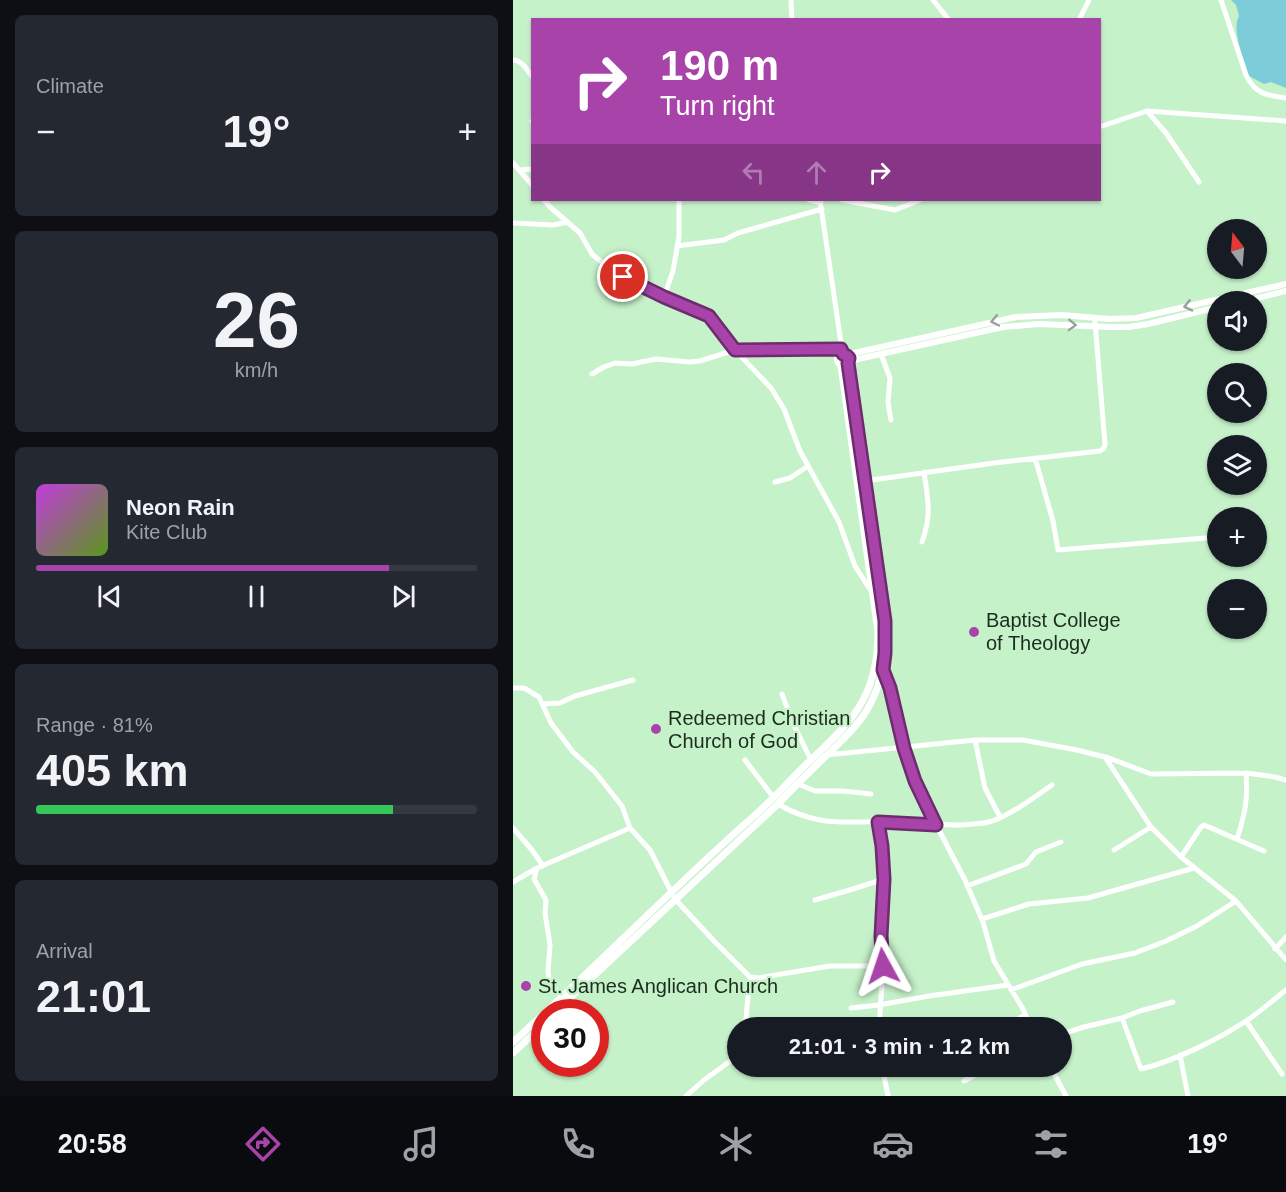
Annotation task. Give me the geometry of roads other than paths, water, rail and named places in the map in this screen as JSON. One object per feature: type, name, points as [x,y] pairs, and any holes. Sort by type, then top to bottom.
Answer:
[{"type":"main road","points":[[794,782],[853,729],[873,699],[883,670],[886,645],[885,621],[845,358]]},
{"type":"main road","points":[[514,1038],[776,801],[811,760],[852,718],[870,686],[878,642],[845,358]]},
{"type":"main road","points":[[568,999],[673,895]]},
{"type":"main road","points":[[513,1053],[531,1036]]},
{"type":"street","points":[[791,0],[792,18]]},
{"type":"street","points":[[933,0],[947,18]]},
{"type":"street","points":[[1080,18],[1089,0]]},
{"type":"street","points":[[1221,0],[1250,83],[1263,94],[1286,98]]},
{"type":"street","points":[[513,60],[521,62],[531,75]]},
{"type":"street","points":[[1101,126],[1147,111],[1286,121]]},
{"type":"street","points":[[1147,111],[1166,133],[1199,182]]},
{"type":"street","points":[[513,163],[531,184]]},
{"type":"street","points":[[520,170],[531,169]]},
{"type":"street","points":[[545,201],[584,238],[592,254],[606,267],[664,297],[709,316],[735,350],[757,371],[784,409],[800,451],[839,522],[855,566],[871,591]]},
{"type":"street","points":[[664,297],[673,271],[679,237],[679,201]]},
{"type":"street","points":[[847,201],[895,210],[918,201]]},
{"type":"street","points":[[677,246],[724,240],[821,204],[845,358]]},
{"type":"street","points":[[513,224],[546,225],[568,222]]},
{"type":"street","points":[[845,358],[1015,317],[1062,315],[1123,319],[1147,316],[1286,284]]},
{"type":"street","points":[[1267,296],[1286,291]]},
{"type":"street","points":[[592,374],[615,363],[638,364],[656,359],[700,361],[735,350],[845,358],[881,354],[1003,327],[1039,324],[1120,327],[1148,324],[1207,310]]},
{"type":"street","points":[[865,481],[1035,458],[1100,452],[1105,444],[1094,318]]},
{"type":"street","points":[[881,354],[890,378],[888,403],[891,420]]},
{"type":"street","points":[[1035,458],[1059,550],[1207,538]]},
{"type":"street","points":[[775,482],[790,478],[808,466]]},
{"type":"street","points":[[922,542],[929,515],[924,472]]},
{"type":"street","points":[[883,670],[915,781],[982,919],[994,961],[1025,1015],[1021,1017]]},
{"type":"street","points":[[543,704],[560,703],[592,691],[633,680]]},
{"type":"street","points":[[513,688],[524,688],[540,697],[551,723],[573,752],[595,772],[622,806],[630,828],[650,850],[673,895],[750,977],[758,978],[830,966],[883,966]]},
{"type":"street","points":[[782,694],[811,760]]},
{"type":"street","points":[[975,740],[985,789],[1000,817]]},
{"type":"street","points":[[826,755],[975,740],[1023,740],[1105,757],[1151,774],[1246,773],[1286,780]]},
{"type":"street","points":[[1105,757],[1151,827],[1181,857],[1236,901],[1286,960]]},
{"type":"street","points":[[745,760],[776,801],[791,812],[822,820],[936,825],[978,824],[991,822],[1030,801],[1052,785]]},
{"type":"street","points":[[1237,839],[1246,810],[1246,773]]},
{"type":"street","points":[[794,782],[815,791],[871,794]]},
{"type":"street","points":[[878,822],[884,879],[881,936],[883,966],[879,1017]]},
{"type":"street","points":[[1181,857],[1201,826],[1204,825],[1265,851]]},
{"type":"street","points":[[1114,850],[1151,827]]},
{"type":"street","points":[[513,828],[532,850],[540,867]]},
{"type":"street","points":[[513,882],[540,867],[630,828]]},
{"type":"street","points":[[967,886],[1026,864],[1036,852],[1061,842]]},
{"type":"street","points":[[540,867],[534,879],[546,900],[545,913],[550,945],[549,980],[563,995]]},
{"type":"street","points":[[982,919],[1029,904],[1088,898],[1194,868]]},
{"type":"street","points":[[815,900],[884,879]]},
{"type":"street","points":[[851,1008],[1009,987],[1082,964],[1135,953],[1197,926],[1236,901]]},
{"type":"street","points":[[1275,949],[1286,937]]},
{"type":"street","points":[[745,1017],[750,977]]},
{"type":"street","points":[[1122,1018],[1141,1069],[1180,1055],[1214,1039],[1245,1022],[1286,990]]},
{"type":"street","points":[[1072,1031],[1173,1002]]},
{"type":"street","points":[[1245,1022],[1282,1074]]},
{"type":"street","points":[[1180,1055],[1188,1096]]},
{"type":"street","points":[[686,1096],[727,1063]]},
{"type":"street","points":[[884,1077],[888,1096]]},
{"type":"street","points":[[964,1081],[971,1077]]},
{"type":"street","points":[[1056,1077],[1066,1096]]},
{"type":"water","points":[[1231,0],[1286,0],[1286,88],[1271,82],[1264,84],[1249,76],[1237,37],[1239,16],[1236,5]]},
{"type":"place","name":"Baptist College of Theology","points":[[974,632]]},
{"type":"place","name":"Redeemed Christian Church of God","points":[[656,729]]},
{"type":"place","name":"St. James Anglican Church","points":[[526,986]]}]
